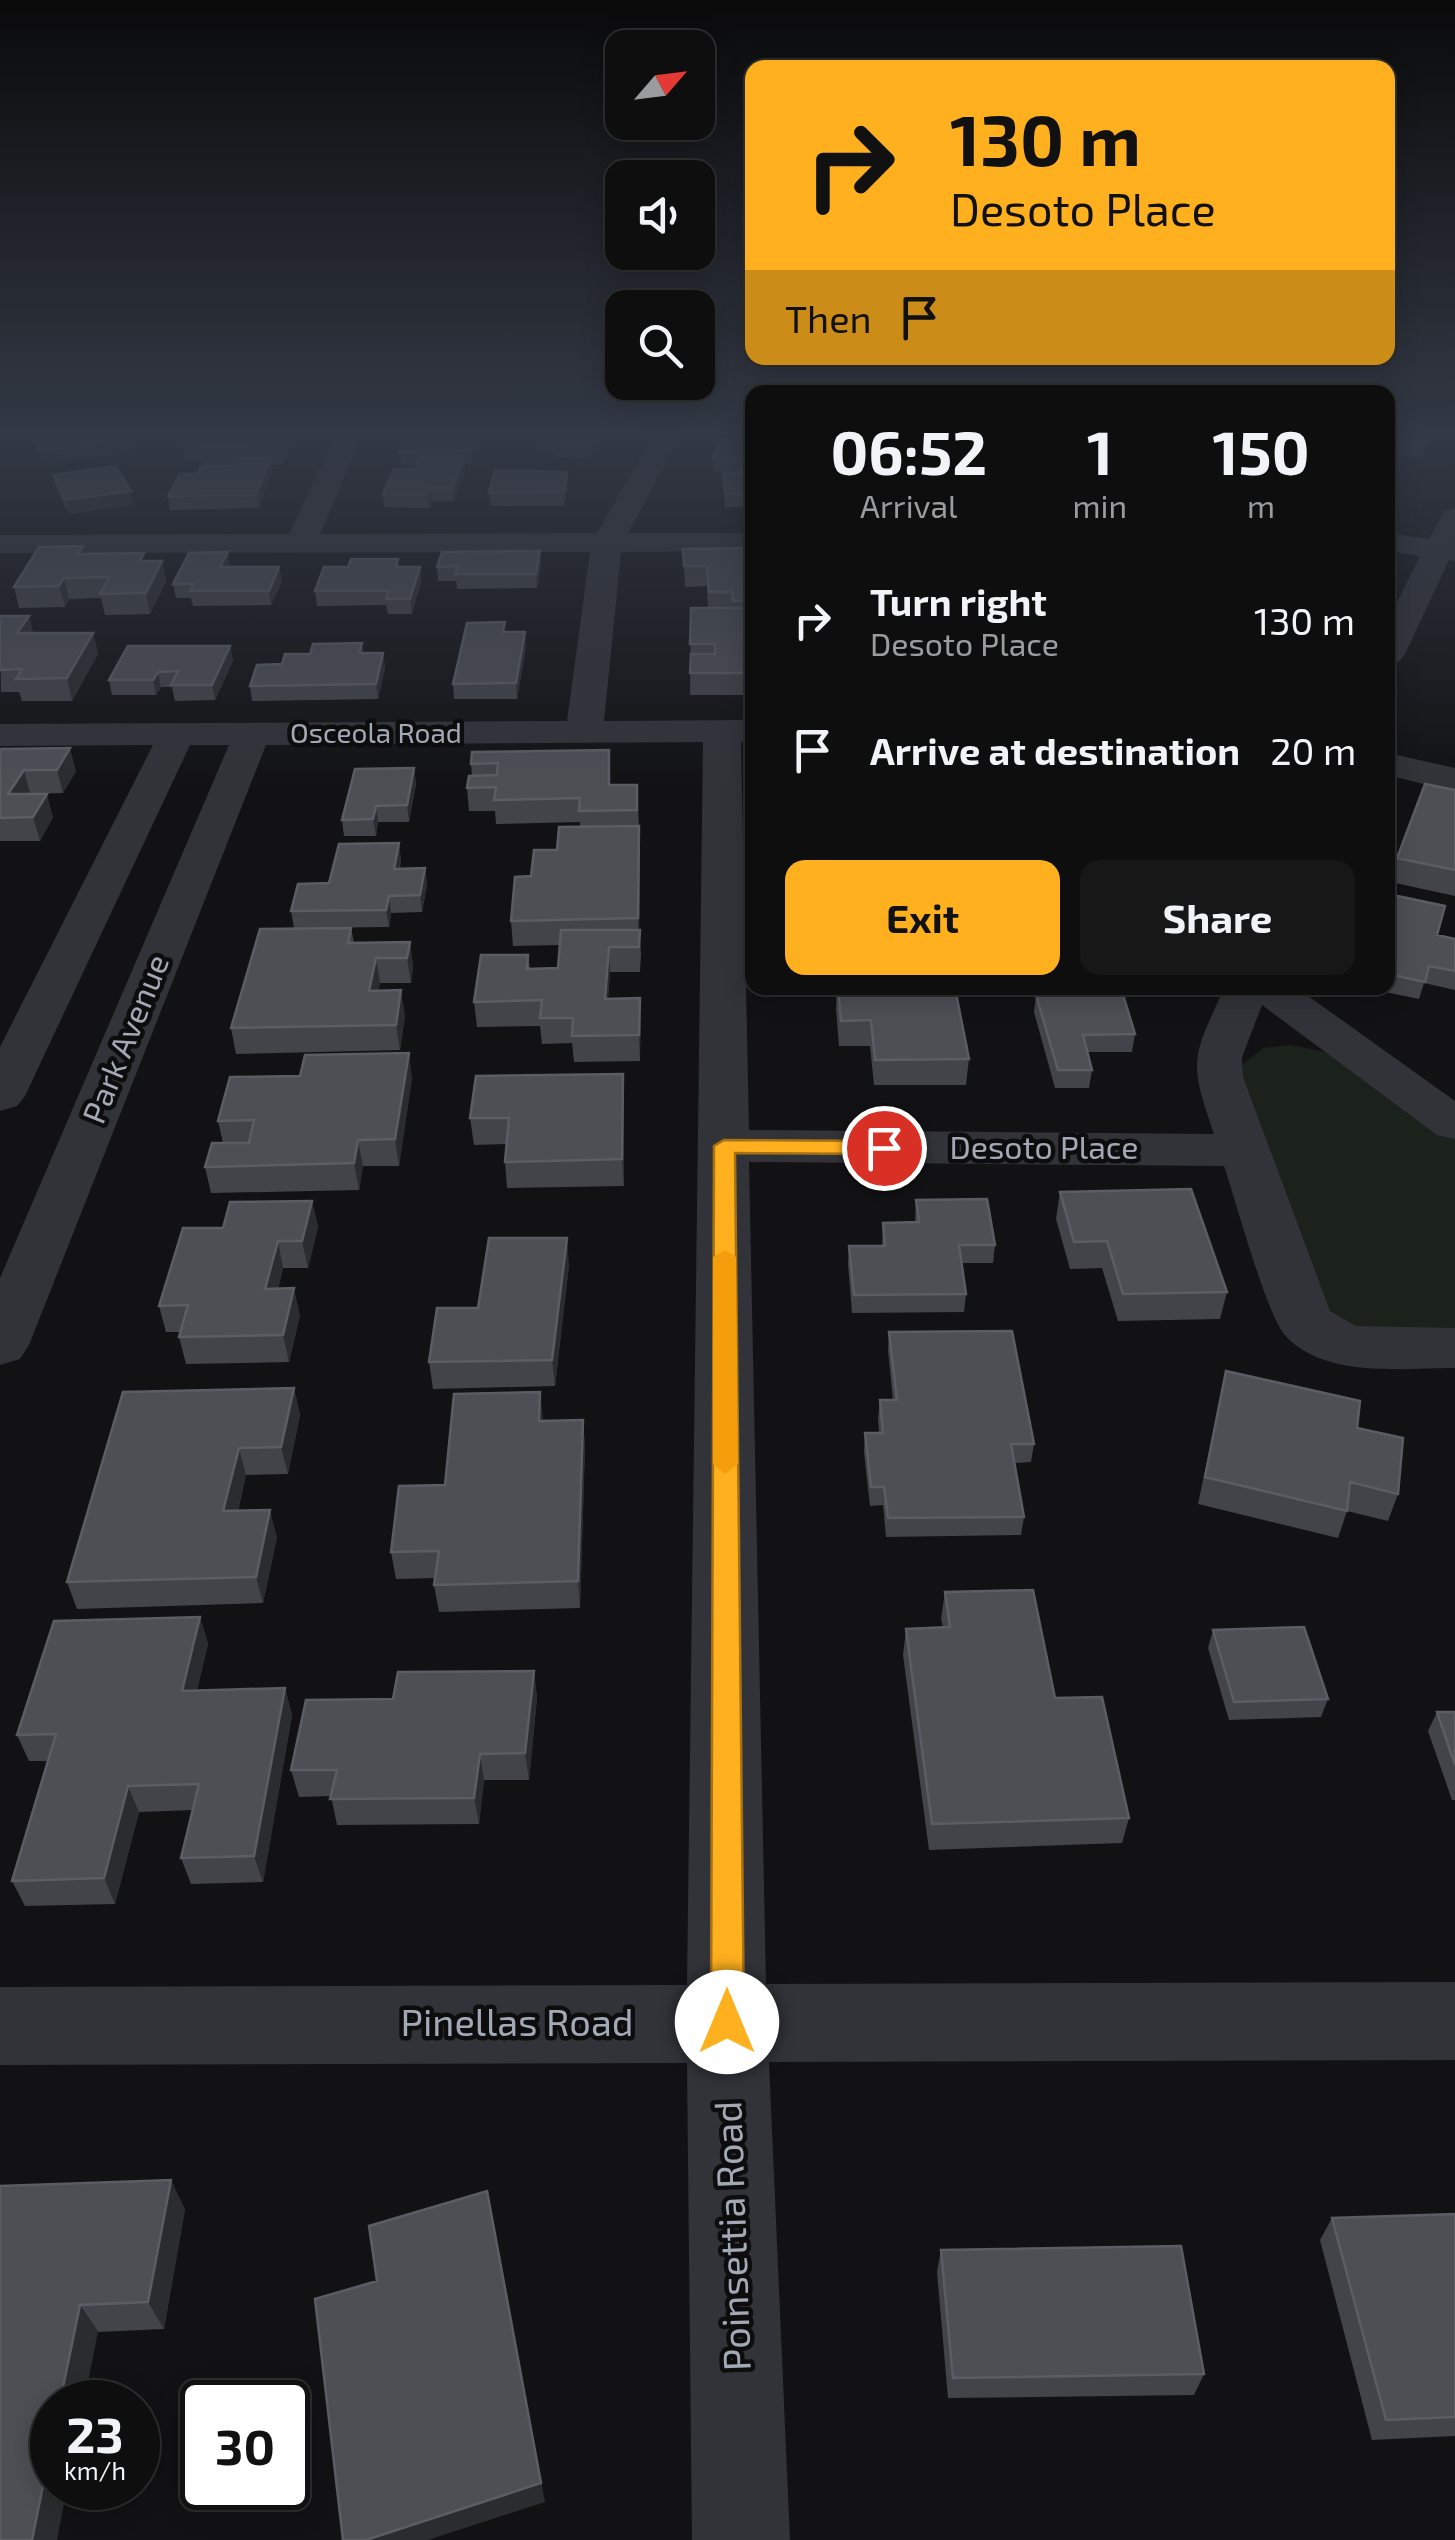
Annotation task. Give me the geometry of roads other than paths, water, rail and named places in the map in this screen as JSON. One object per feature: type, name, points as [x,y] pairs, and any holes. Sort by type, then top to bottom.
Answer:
[{"type":"street","points":[[584,733],[609,551]]},
{"type":"street","points":[[1418,551],[1445,558]]},
{"type":"street","points":[[1395,558],[1445,558]]},
{"type":"street","points":[[1395,642],[1445,558]]},
{"type":"street","name":"Osceola Road","points":[[0,735],[737,731]]},
{"type":"street","name":"Poinsettia Road","points":[[737,731],[724,1146],[727,2022],[741,2540]]},
{"type":"street","points":[[0,1096],[177,734]]},
{"type":"street","name":"Park Avenue","points":[[0,1345],[252,734]]},
{"type":"street","points":[[1395,766],[1455,780]]},
{"type":"street","points":[[1243,995],[1218,1057],[1219,1077],[1305,1320],[1323,1339],[1359,1347],[1455,1348]]},
{"type":"street","points":[[1278,995],[1455,1124]]},
{"type":"street","name":"Desoto Place","points":[[724,1146],[1243,1150]]},
{"type":"street","name":"Pinellas Road","points":[[0,2026],[1455,2020]]}]
